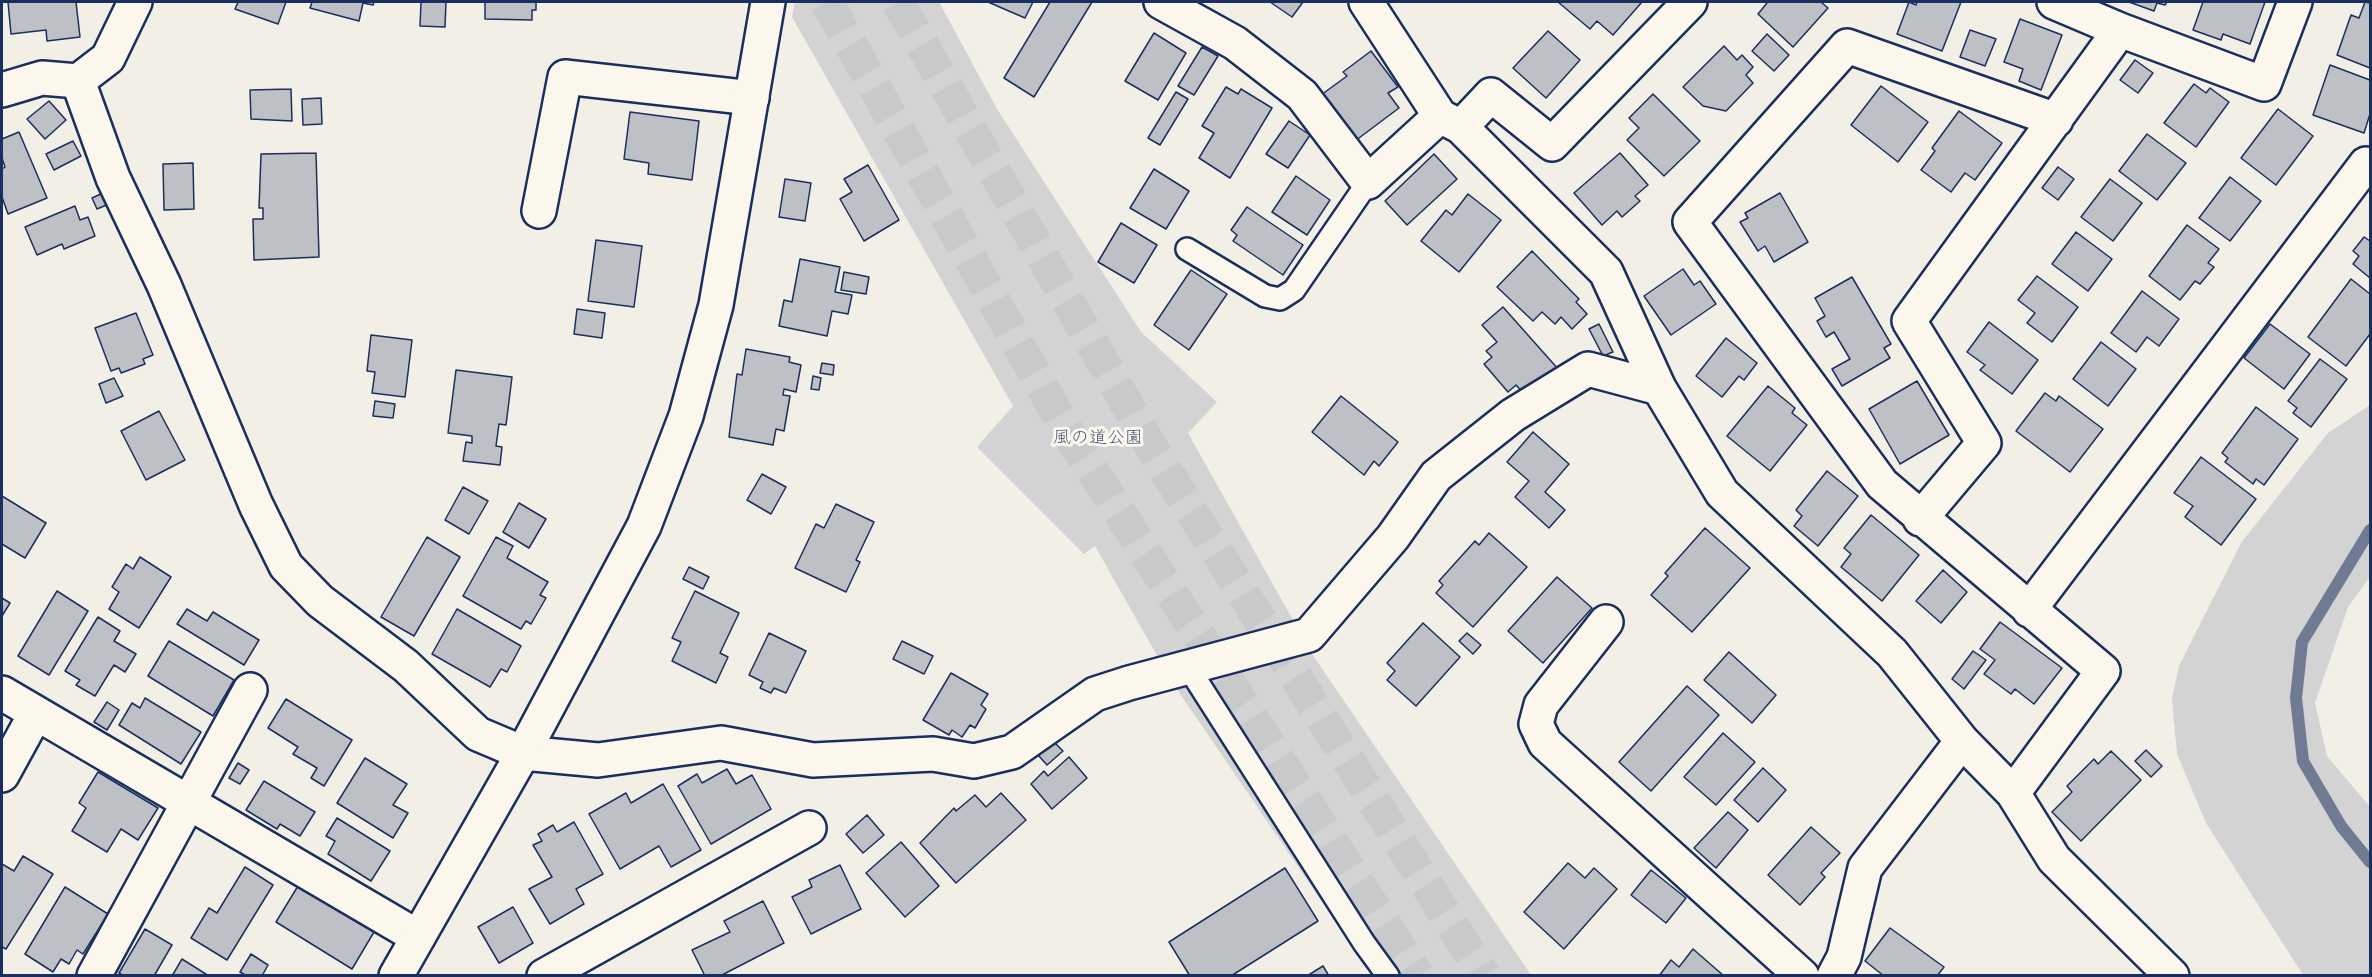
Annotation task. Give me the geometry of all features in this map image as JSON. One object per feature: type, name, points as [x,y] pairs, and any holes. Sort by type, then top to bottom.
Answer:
[{"type":"street","points":[[2,90],[42,78],[78,81],[108,58],[135,2]]},
{"type":"street","points":[[396,975],[523,753],[644,526],[686,416],[716,305],[768,2]]},
{"type":"street","points":[[1161,2],[1235,43],[1302,95],[1368,182],[1491,95],[1552,144],[1690,2]]},
{"type":"street","points":[[1366,2],[1451,122],[1606,272],[1659,388],[1722,493],[1892,653],[1962,741],[2013,793],[2054,859],[2172,975]]},
{"type":"street","points":[[2054,2],[2264,84],[2295,2]]},
{"type":"street","points":[[1920,519],[1984,443],[1909,321],[2121,30]]},
{"type":"street","points":[[2013,793],[2103,671],[1920,519],[1882,484],[1690,222],[1847,46],[2056,120]]},
{"type":"street","points":[[539,212],[565,77],[752,98]]},
{"type":"street","points":[[78,81],[113,178],[164,285],[256,505],[286,566],[320,601],[406,666],[478,734],[523,753],[598,760],[721,743],[813,760],[933,754],[974,761],[1012,752],[1095,694],[1309,635],[1393,537],[1436,476],[1513,415],[1588,369],[1659,388]]},
{"type":"street","points":[[2029,610],[2366,164],[2370,165]]},
{"type":"street","points":[[1606,622],[1541,705],[1536,724],[1545,743],[1802,975]]},
{"type":"street","points":[[94,975],[250,690]]},
{"type":"street","points":[[2,693],[418,937]]},
{"type":"street","points":[[2,775],[36,713]]},
{"type":"street","points":[[1834,975],[1844,957],[1865,868],[1962,741]]},
{"type":"street","points":[[544,975],[809,828]]},
{"type":"lane","points":[[1187,249],[1265,296],[1280,299],[1294,290],[1368,182]]},
{"type":"lane","points":[[1188,667],[1364,943],[1388,975]]},
{"type":"green space","name":"風の道公園","points":[[795,2],[939,2],[997,109],[1141,332],[1217,402],[1188,433],[1312,654],[1531,975],[1372,975],[1172,682],[1095,546],[1084,554],[977,447],[1013,406],[792,17]]},
{"type":"green space","points":[[2370,405],[2370,577],[2348,607],[2315,703],[2327,756],[2370,807],[2370,975],[2303,975],[2206,823],[2177,754],[2172,699],[2179,666],[2241,543],[2328,433]]},
{"type":"building","points":[[8,2],[76,2],[80,37],[47,41],[46,30],[11,34]]},
{"type":"building","points":[[238,2],[286,2],[278,24],[235,9]]},
{"type":"building","points":[[312,2],[374,2],[373,5],[363,3],[359,21],[310,8]]},
{"type":"building","points":[[421,2],[446,2],[445,27],[420,26]]},
{"type":"building","points":[[485,2],[536,2],[536,10],[532,10],[532,20],[485,19]]},
{"type":"building","points":[[988,2],[1033,2],[1025,18]]},
{"type":"building","points":[[1050,2],[1092,2],[1034,97],[1004,78]]},
{"type":"building","points":[[1270,2],[1303,2],[1292,17]]},
{"type":"building","points":[[1558,2],[1642,2],[1613,35],[1597,21],[1590,29]]},
{"type":"building","points":[[1765,2],[1821,2],[1828,8],[1793,47],[1758,14],[1767,3]]},
{"type":"building","points":[[1909,2],[1916,5],[1917,2],[1961,2],[1942,51],[1897,34]]},
{"type":"building","points":[[2129,2],[2167,2],[2165,5],[2157,3],[2154,11]]},
{"type":"building","points":[[2203,2],[2265,2],[2250,44],[2223,34],[2221,40],[2193,30]]},
{"type":"building","points":[[2365,2],[2370,3],[2370,68],[2337,55],[2351,15],[2359,18]]},
{"type":"building","points":[[2020,19],[2062,35],[2041,90],[2019,81],[2023,69],[2004,62]]},
{"type":"building","points":[[1970,30],[1996,39],[1985,66],[1960,57]]},
{"type":"building","points":[[1548,31],[1580,60],[1546,98],[1513,68]]},
{"type":"building","points":[[1154,33],[1186,53],[1158,100],[1125,81]]},
{"type":"building","points":[[1767,34],[1789,55],[1774,71],[1752,51]]},
{"type":"building","points":[[1724,46],[1737,60],[1742,55],[1753,67],[1746,75],[1753,83],[1726,111],[1703,106],[1683,87]]},
{"type":"building","points":[[1202,47],[1218,56],[1194,95],[1178,86]]},
{"type":"building","points":[[1371,51],[1398,87],[1388,93],[1399,108],[1355,141],[1321,95],[1347,76],[1343,72]]},
{"type":"building","points":[[2135,60],[2153,73],[2138,93],[2120,80]]},
{"type":"building","points":[[2330,65],[2370,80],[2370,114],[2364,133],[2313,115]]},
{"type":"building","points":[[2194,84],[2206,93],[2210,88],[2229,102],[2196,147],[2164,123]]},
{"type":"building","points":[[1881,86],[1928,122],[1898,162],[1851,125]]},
{"type":"building","points":[[1226,87],[1238,94],[1241,89],[1272,108],[1230,178],[1199,158],[1214,133],[1202,126]]},
{"type":"building","points":[[291,89],[292,121],[251,119],[250,90]]},
{"type":"building","points":[[1176,92],[1188,99],[1160,145],[1148,138]]},
{"type":"building","points":[[1653,94],[1700,141],[1664,176],[1627,140],[1639,128],[1629,118]]},
{"type":"building","points":[[321,98],[322,124],[303,125],[302,99]]},
{"type":"building","points":[[49,101],[66,120],[45,139],[27,119]]},
{"type":"building","points":[[2278,109],[2313,136],[2276,185],[2241,158]]},
{"type":"building","points":[[1959,111],[2002,143],[1975,180],[1965,173],[1951,192],[1921,170],[1935,151],[1932,148]]},
{"type":"building","points":[[630,112],[699,121],[692,180],[648,174],[649,163],[624,159]]},
{"type":"building","points":[[1289,121],[1310,135],[1288,168],[1266,154]]},
{"type":"building","points":[[19,132],[47,198],[8,214],[2,197],[2,169],[5,167],[2,158],[2,139]]},
{"type":"building","points":[[2147,134],[2186,163],[2157,200],[2119,171]]},
{"type":"building","points":[[73,141],[81,156],[54,170],[46,154]]},
{"type":"building","points":[[316,153],[319,257],[254,260],[253,219],[263,219],[263,208],[259,208],[261,154]]},
{"type":"building","points":[[1620,153],[1648,185],[1635,196],[1640,201],[1622,217],[1617,211],[1602,225],[1574,193]]},
{"type":"building","points":[[1434,154],[1457,179],[1407,225],[1385,201]]},
{"type":"building","points":[[193,163],[194,209],[164,210],[163,164]]},
{"type":"building","points":[[868,165],[899,220],[864,241],[840,199],[852,192],[844,179]]},
{"type":"building","points":[[2058,167],[2074,179],[2058,200],[2042,188]]},
{"type":"building","points":[[1154,169],[1189,191],[1166,229],[1130,208]]},
{"type":"building","points":[[1296,176],[1330,200],[1307,235],[1272,212]]},
{"type":"building","points":[[2230,177],[2261,201],[2230,241],[2199,218]]},
{"type":"building","points":[[785,179],[811,183],[805,221],[779,217]]},
{"type":"building","points":[[2110,179],[2142,203],[2113,241],[2081,217]]},
{"type":"building","points":[[103,193],[109,204],[97,209],[92,198]]},
{"type":"building","points":[[1780,193],[1808,242],[1774,262],[1765,246],[1758,251],[1740,222],[1748,218],[1745,213]]},
{"type":"building","points":[[1468,194],[1501,220],[1459,272],[1421,241],[1446,210],[1452,215]]},
{"type":"building","points":[[75,206],[80,220],[88,217],[95,236],[64,249],[62,244],[37,255],[25,227]]},
{"type":"building","points":[[1247,207],[1303,245],[1283,275],[1233,241],[1237,235],[1231,230]]},
{"type":"building","points":[[1121,223],[1157,245],[1134,283],[1098,262]]},
{"type":"building","points":[[2187,225],[2219,249],[2208,263],[2214,267],[2200,284],[2195,281],[2180,300],[2149,276]]},
{"type":"building","points":[[2076,232],[2112,259],[2088,291],[2052,264]]},
{"type":"building","points":[[2364,237],[2370,241],[2370,278],[2353,264],[2359,256],[2353,251]]},
{"type":"building","points":[[596,240],[642,246],[634,307],[588,301]]},
{"type":"building","points":[[1532,251],[1579,299],[1576,302],[1587,314],[1572,329],[1561,317],[1555,324],[1542,312],[1533,321],[1497,287]]},
{"type":"building","points":[[800,259],[840,267],[835,292],[852,295],[848,314],[832,311],[827,336],[779,326],[784,300],[792,302]]},
{"type":"building","points":[[1683,269],[1694,285],[1700,281],[1716,304],[1671,335],[1644,296]]},
{"type":"building","points":[[1191,270],[1227,294],[1189,350],[1154,325]]},
{"type":"building","points":[[844,272],[869,277],[866,294],[841,290]]},
{"type":"building","points":[[2037,276],[2078,307],[2052,342],[2027,323],[2035,313],[2018,300]]},
{"type":"building","points":[[1852,277],[1891,344],[1884,348],[1890,358],[1842,386],[1832,369],[1850,359],[1834,332],[1826,337],[1817,321],[1825,316],[1815,298]]},
{"type":"building","points":[[2351,279],[2370,294],[2370,334],[2346,366],[2308,337]]},
{"type":"building","points":[[2142,291],[2179,319],[2159,346],[2147,337],[2136,352],[2111,333]]},
{"type":"building","points":[[1503,307],[1559,370],[1527,397],[1516,385],[1508,392],[1484,364],[1492,357],[1486,351],[1497,342],[1482,325]]},
{"type":"building","points":[[577,309],[605,313],[602,338],[574,334]]},
{"type":"building","points":[[136,313],[153,355],[143,359],[145,364],[121,373],[119,368],[111,371],[95,328]]},
{"type":"building","points":[[1989,322],[2038,360],[2012,394],[1980,370],[1985,365],[1967,352]]},
{"type":"building","points":[[1599,324],[1613,352],[1603,356],[1589,329]]},
{"type":"building","points":[[2270,324],[2310,354],[2284,389],[2244,358]]},
{"type":"building","points":[[371,335],[412,340],[405,397],[372,393],[375,372],[367,371]]},
{"type":"building","points":[[1726,338],[1757,363],[1744,380],[1739,376],[1722,397],[1696,376]]},
{"type":"building","points":[[2101,342],[2136,369],[2108,406],[2073,379]]},
{"type":"building","points":[[746,349],[790,357],[789,362],[801,365],[796,392],[784,389],[783,395],[790,396],[784,431],[776,429],[773,445],[729,437],[737,374],[742,375]]},
{"type":"building","points":[[2320,359],[2347,379],[2311,427],[2293,413],[2297,408],[2288,401]]},
{"type":"building","points":[[822,363],[834,365],[833,375],[820,373]]},
{"type":"building","points":[[456,370],[512,377],[506,425],[499,424],[496,446],[502,447],[500,465],[463,461],[466,442],[472,443],[472,436],[448,433]]},
{"type":"building","points":[[813,376],[821,378],[819,390],[811,389]]},
{"type":"building","points":[[114,378],[123,396],[106,403],[99,384]]},
{"type":"building","points":[[1917,381],[1949,435],[1900,464],[1869,409]]},
{"type":"building","points":[[1768,386],[1795,408],[1792,413],[1807,425],[1770,471],[1727,436]]},
{"type":"building","points":[[2045,393],[2056,401],[2059,396],[2103,429],[2070,472],[2016,431]]},
{"type":"building","points":[[1341,396],[1398,442],[1379,466],[1374,461],[1364,475],[1312,432]]},
{"type":"building","points":[[375,401],[395,404],[393,418],[373,416]]},
{"type":"building","points":[[2256,407],[2298,439],[2264,485],[2256,479],[2253,484],[2225,462],[2228,458],[2222,453]]},
{"type":"building","points":[[159,411],[185,460],[146,480],[121,431]]},
{"type":"building","points":[[1533,432],[1569,464],[1545,492],[1565,510],[1549,528],[1515,497],[1529,481],[1507,462]]},
{"type":"building","points":[[2201,457],[2256,499],[2221,545],[2185,517],[2193,506],[2174,493]]},
{"type":"building","points":[[1827,471],[1858,496],[1818,546],[1794,526],[1802,516],[1796,510]]},
{"type":"building","points":[[762,474],[786,487],[771,514],[747,500]]},
{"type":"building","points":[[463,487],[488,501],[469,534],[445,520]]},
{"type":"building","points":[[2,496],[46,523],[25,558],[2,544]]},
{"type":"building","points":[[519,503],[546,519],[529,548],[503,532]]},
{"type":"building","points":[[836,504],[874,522],[856,560],[860,562],[846,592],[795,568],[816,524],[824,528]]},
{"type":"building","points":[[1871,515],[1919,555],[1882,601],[1841,567],[1851,554],[1844,548]]},
{"type":"building","points":[[1705,528],[1750,568],[1692,632],[1651,595],[1668,576],[1665,573]]},
{"type":"building","points":[[1489,533],[1527,567],[1473,627],[1436,593],[1443,585],[1439,581],[1475,541],[1479,545]]},
{"type":"building","points":[[427,537],[460,557],[414,636],[381,617]]},
{"type":"building","points":[[496,537],[513,546],[507,558],[548,582],[540,595],[546,598],[531,624],[526,621],[521,629],[463,596]]},
{"type":"building","points":[[140,557],[171,577],[139,628],[109,609],[119,592],[112,587],[126,564],[133,569]]},
{"type":"building","points":[[689,567],[709,577],[703,589],[683,579]]},
{"type":"building","points":[[1943,570],[1967,592],[1941,623],[1916,601]]},
{"type":"building","points":[[1557,577],[1592,608],[1543,663],[1508,631]]},
{"type":"building","points":[[57,591],[88,611],[49,675],[18,656]]},
{"type":"building","points":[[695,591],[739,613],[720,653],[728,657],[716,683],[672,661],[681,642],[672,638]]},
{"type":"building","points":[[2,598],[10,603],[2,616]]},
{"type":"building","points":[[187,609],[207,621],[213,612],[259,640],[244,665],[177,624]]},
{"type":"building","points":[[457,609],[521,646],[507,672],[501,669],[490,687],[432,654]]},
{"type":"building","points":[[98,617],[120,631],[114,641],[136,654],[125,672],[114,665],[95,696],[76,685],[80,680],[65,671]]},
{"type":"building","points":[[2000,622],[2062,668],[2034,704],[2015,689],[2011,694],[1984,674],[1995,660],[1980,649]]},
{"type":"building","points":[[1423,623],[1460,657],[1416,706],[1387,680],[1395,671],[1387,663]]},
{"type":"building","points":[[769,633],[806,651],[786,693],[774,688],[771,693],[760,688],[763,682],[749,675]]},
{"type":"building","points":[[1467,633],[1481,645],[1473,654],[1459,641]]},
{"type":"building","points":[[169,641],[234,680],[213,716],[148,676]]},
{"type":"building","points":[[902,641],[933,656],[924,674],[893,659]]},
{"type":"building","points":[[1973,651],[1986,660],[1964,689],[1952,679]]},
{"type":"building","points":[[1729,652],[1776,695],[1752,723],[1704,680]]},
{"type":"building","points":[[951,673],[988,694],[981,705],[986,709],[975,728],[970,725],[962,737],[952,730],[949,735],[923,720]]},
{"type":"building","points":[[1687,686],[1719,715],[1651,791],[1619,762]]},
{"type":"building","points":[[145,698],[201,732],[181,764],[119,725],[132,703],[140,708]]},
{"type":"building","points":[[286,699],[352,740],[324,786],[311,778],[317,768],[293,754],[298,747],[268,728]]},
{"type":"building","points":[[107,702],[119,710],[107,730],[94,722]]},
{"type":"building","points":[[1723,733],[1755,762],[1716,805],[1684,777]]},
{"type":"building","points":[[1053,741],[1063,751],[1047,765],[1038,755]]},
{"type":"building","points":[[2146,750],[2162,766],[2151,777],[2135,761]]},
{"type":"building","points":[[2111,751],[2141,780],[2081,841],[2052,812],[2072,792],[2067,786],[2094,759],[2098,764]]},
{"type":"building","points":[[1069,757],[1087,778],[1052,809],[1031,784],[1044,771],[1048,776]]},
{"type":"building","points":[[365,758],[407,784],[393,805],[408,813],[393,838],[337,803]]},
{"type":"building","points":[[238,763],[249,770],[240,784],[229,778]]},
{"type":"building","points":[[1763,768],[1786,790],[1758,822],[1734,800]]},
{"type":"building","points":[[727,769],[736,784],[752,775],[771,809],[711,844],[678,786],[697,774],[702,783]]},
{"type":"building","points":[[98,772],[158,808],[138,840],[121,829],[107,852],[72,831],[86,808],[79,803]]},
{"type":"building","points":[[264,781],[315,812],[300,836],[280,824],[277,829],[246,810]]},
{"type":"building","points":[[663,784],[701,850],[671,867],[659,846],[620,869],[589,814],[626,793],[631,803]]},
{"type":"building","points":[[1001,793],[1026,820],[956,883],[920,843],[954,808],[956,811],[975,795],[986,807]]},
{"type":"building","points":[[1728,812],[1748,830],[1716,868],[1694,848]]},
{"type":"building","points":[[867,815],[884,835],[863,853],[846,834]]},
{"type":"building","points":[[337,818],[390,851],[371,881],[328,854],[335,841],[326,836]]},
{"type":"building","points":[[574,822],[603,874],[576,889],[584,904],[550,924],[529,889],[552,877],[533,845],[542,841],[538,834],[553,825],[557,832]]},
{"type":"building","points":[[1811,827],[1840,853],[1821,873],[1825,877],[1800,905],[1768,875]]},
{"type":"building","points":[[901,842],[939,886],[905,917],[866,873]]},
{"type":"building","points":[[23,856],[53,874],[6,949],[2,947],[2,864],[14,871]]},
{"type":"building","points":[[1568,863],[1585,878],[1594,868],[1617,889],[1564,949],[1524,912]]},
{"type":"building","points":[[840,865],[861,909],[811,934],[792,897],[812,887],[809,880]]},
{"type":"building","points":[[245,867],[273,885],[227,960],[191,938],[209,908],[217,913]]},
{"type":"building","points":[[1285,868],[1318,921],[1231,976],[1190,976],[1169,942]]},
{"type":"building","points":[[1651,870],[1686,898],[1666,923],[1631,895]]},
{"type":"building","points":[[298,886],[374,932],[352,969],[276,922]]},
{"type":"building","points":[[65,887],[108,914],[83,954],[77,950],[69,964],[61,959],[53,972],[25,954]]},
{"type":"building","points":[[763,901],[784,943],[720,976],[705,976],[692,950],[730,932],[724,921]]},
{"type":"building","points":[[513,907],[533,943],[499,963],[478,927]]},
{"type":"building","points":[[1890,928],[1944,967],[1937,976],[1884,976],[1865,961]]},
{"type":"building","points":[[145,929],[172,945],[154,976],[124,976],[119,973]]},
{"type":"building","points":[[1693,949],[1724,976],[1659,976],[1671,960],[1679,967]]},
{"type":"building","points":[[251,954],[268,965],[262,976],[247,976],[240,972]]},
{"type":"building","points":[[182,959],[209,976],[172,976]]},
{"type":"building","points":[[1323,966],[1329,976],[1307,976]]},
{"type":"waterway","points":[[2370,530],[2302,642],[2296,698],[2303,761],[2341,826],[2370,862]]},
{"type":"tunnel","points":[[827,2],[1065,428],[1418,976]]},
{"type":"tunnel","points":[[898,2],[1151,447],[1484,976]]}]
